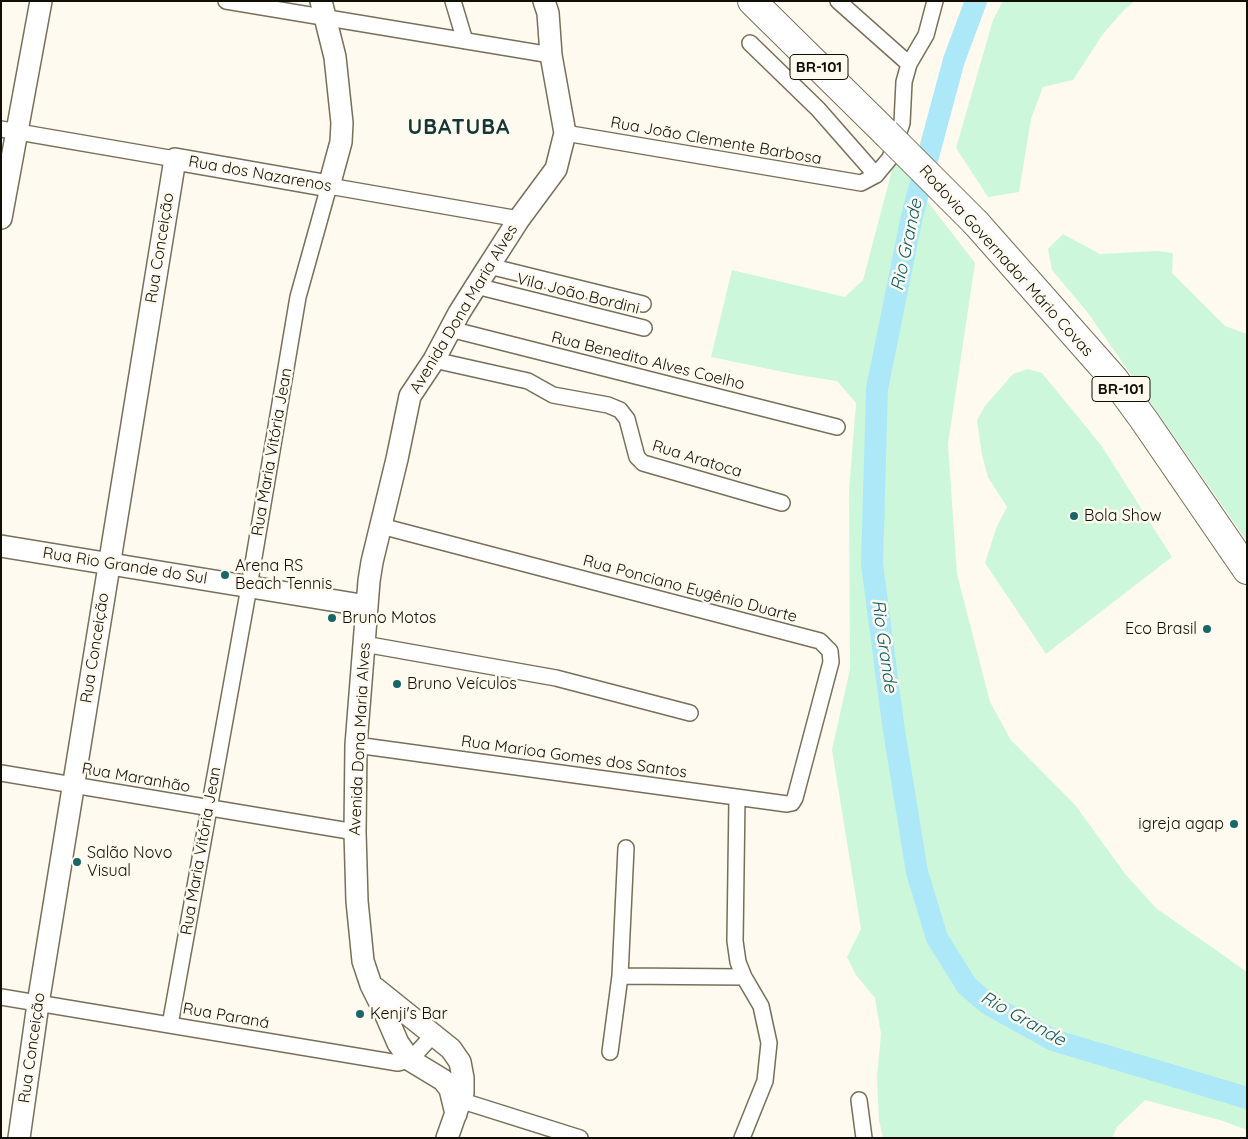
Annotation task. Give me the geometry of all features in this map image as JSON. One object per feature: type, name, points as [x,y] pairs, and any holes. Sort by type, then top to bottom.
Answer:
[{"type":"highway","name":"Rodovia Governador Mário Covas","points":[[752,1],[976,223],[1114,379],[1155,435],[1247,570]]},
{"type":"street","points":[[1,218],[10,130],[41,1]]},
{"type":"street","points":[[226,1],[323,9],[465,41],[551,56]]},
{"type":"street","points":[[453,1],[465,41]]},
{"type":"street","name":"Avenida Dona Maria Alves","points":[[456,1104],[450,1089],[443,1080],[410,1060],[398,1043],[371,985],[363,961],[357,902],[355,832],[356,745],[367,606],[370,572],[410,396],[434,360],[450,329],[519,219],[556,169],[565,133],[551,56],[548,13],[544,1]]},
{"type":"street","points":[[838,1],[909,64]]},
{"type":"street","points":[[750,43],[818,109],[876,175],[890,158],[902,123],[904,82],[909,64],[926,35],[935,1]]},
{"type":"street","name":"Rua Maria Vitória Jean","points":[[170,1024],[250,586],[298,297],[341,142],[342,124],[334,57],[323,9]]},
{"type":"street","name":"Rua dos Nazarenos","points":[[10,130],[519,219]]},
{"type":"street","name":"Rua João Clemente Barbosa","points":[[565,133],[861,183],[876,175]]},
{"type":"street","name":"Rua Conceição","points":[[19,1138],[38,1004],[175,159]]},
{"type":"street","name":"Vila João Bordini","points":[[489,266],[643,304]]},
{"type":"street","name":"Vila João Bordini","points":[[476,286],[644,328]]},
{"type":"street","name":"Rua Benedito Alves Coelho","points":[[450,329],[837,427]]},
{"type":"street","name":"Rua Aratoca","points":[[434,360],[528,382],[553,395],[608,405],[620,410],[627,419],[636,457],[643,463],[782,502]]},
{"type":"street","name":"Rua Ponciano Eugênio Duarte","points":[[381,526],[820,641],[830,651],[830,662],[795,798],[787,804]]},
{"type":"street","name":"Rua Rio Grande do Sul","points":[[1,546],[367,606]]},
{"type":"street","points":[[364,644],[556,678],[690,713]]},
{"type":"street","name":"Rua Marioa Gomes dos Santos","points":[[356,745],[787,804]]},
{"type":"street","name":"Rua Maranhão","points":[[1,773],[355,832]]},
{"type":"street","points":[[737,798],[735,941],[738,962],[762,1006],[769,1043],[765,1081],[742,1138]]},
{"type":"street","points":[[610,1052],[620,976],[626,848]]},
{"type":"street","points":[[620,976],[744,976]]},
{"type":"street","points":[[371,985],[434,1034],[451,1049],[460,1062],[463,1093],[456,1104],[447,1138]]},
{"type":"street","name":"Rua Paraná","points":[[1,997],[384,1061],[398,1063],[410,1060]]},
{"type":"street","points":[[410,1060],[434,1034]]},
{"type":"street","points":[[859,1100],[864,1138]]},
{"type":"street","points":[[456,1104],[580,1138]]},
{"type":"green space","points":[[1003,1],[1135,1],[1124,10],[1103,34],[1073,80],[1043,87],[1031,119],[1019,192],[988,197],[956,148],[993,20]]},
{"type":"green space","points":[[895,159],[975,263],[948,444],[957,574],[990,702],[1011,740],[1076,806],[1126,875],[1156,908],[1247,972],[1247,1130],[1223,1121],[1145,1100],[1117,1127],[1112,1138],[883,1138],[879,1120],[877,1077],[881,1034],[875,998],[856,975],[847,957],[861,929],[832,750],[850,669],[849,491],[856,403],[837,381],[711,357],[732,270],[845,297],[863,280]]},
{"type":"green space","points":[[1063,234],[1100,254],[1157,251],[1173,253],[1172,273],[1225,326],[1247,334],[1247,541],[1088,313],[1052,270],[1048,249]]},
{"type":"green space","name":"Bola Show","points":[[1028,369],[1042,373],[1101,445],[1172,557],[1046,654],[985,563],[997,526],[1007,507],[988,477],[982,455],[977,420],[985,406],[1013,374]]},
{"type":"waterway","name":"Rio Grande","points":[[976,1],[954,60],[912,216],[877,389],[872,564],[894,731],[917,872],[937,938],[967,986],[988,1004],[1053,1040],[1247,1098]]},
{"type":"place","name":"Bola Show","points":[[1074,516]]},
{"type":"place","name":"Arena RS Beach Tennis","points":[[225,575]]},
{"type":"place","name":"Bruno Motos","points":[[332,618]]},
{"type":"place","name":"Eco Brasil","points":[[1207,629]]},
{"type":"place","name":"Bruno Veículos","points":[[397,684]]},
{"type":"place","name":"igreja agap","points":[[1234,824]]},
{"type":"place","name":"Salão Novo Visual","points":[[77,862]]},
{"type":"place","name":"Kenji's Bar","points":[[360,1014]]},
{"type":"district","name":"UBATUBA","points":[[459,128]]}]
